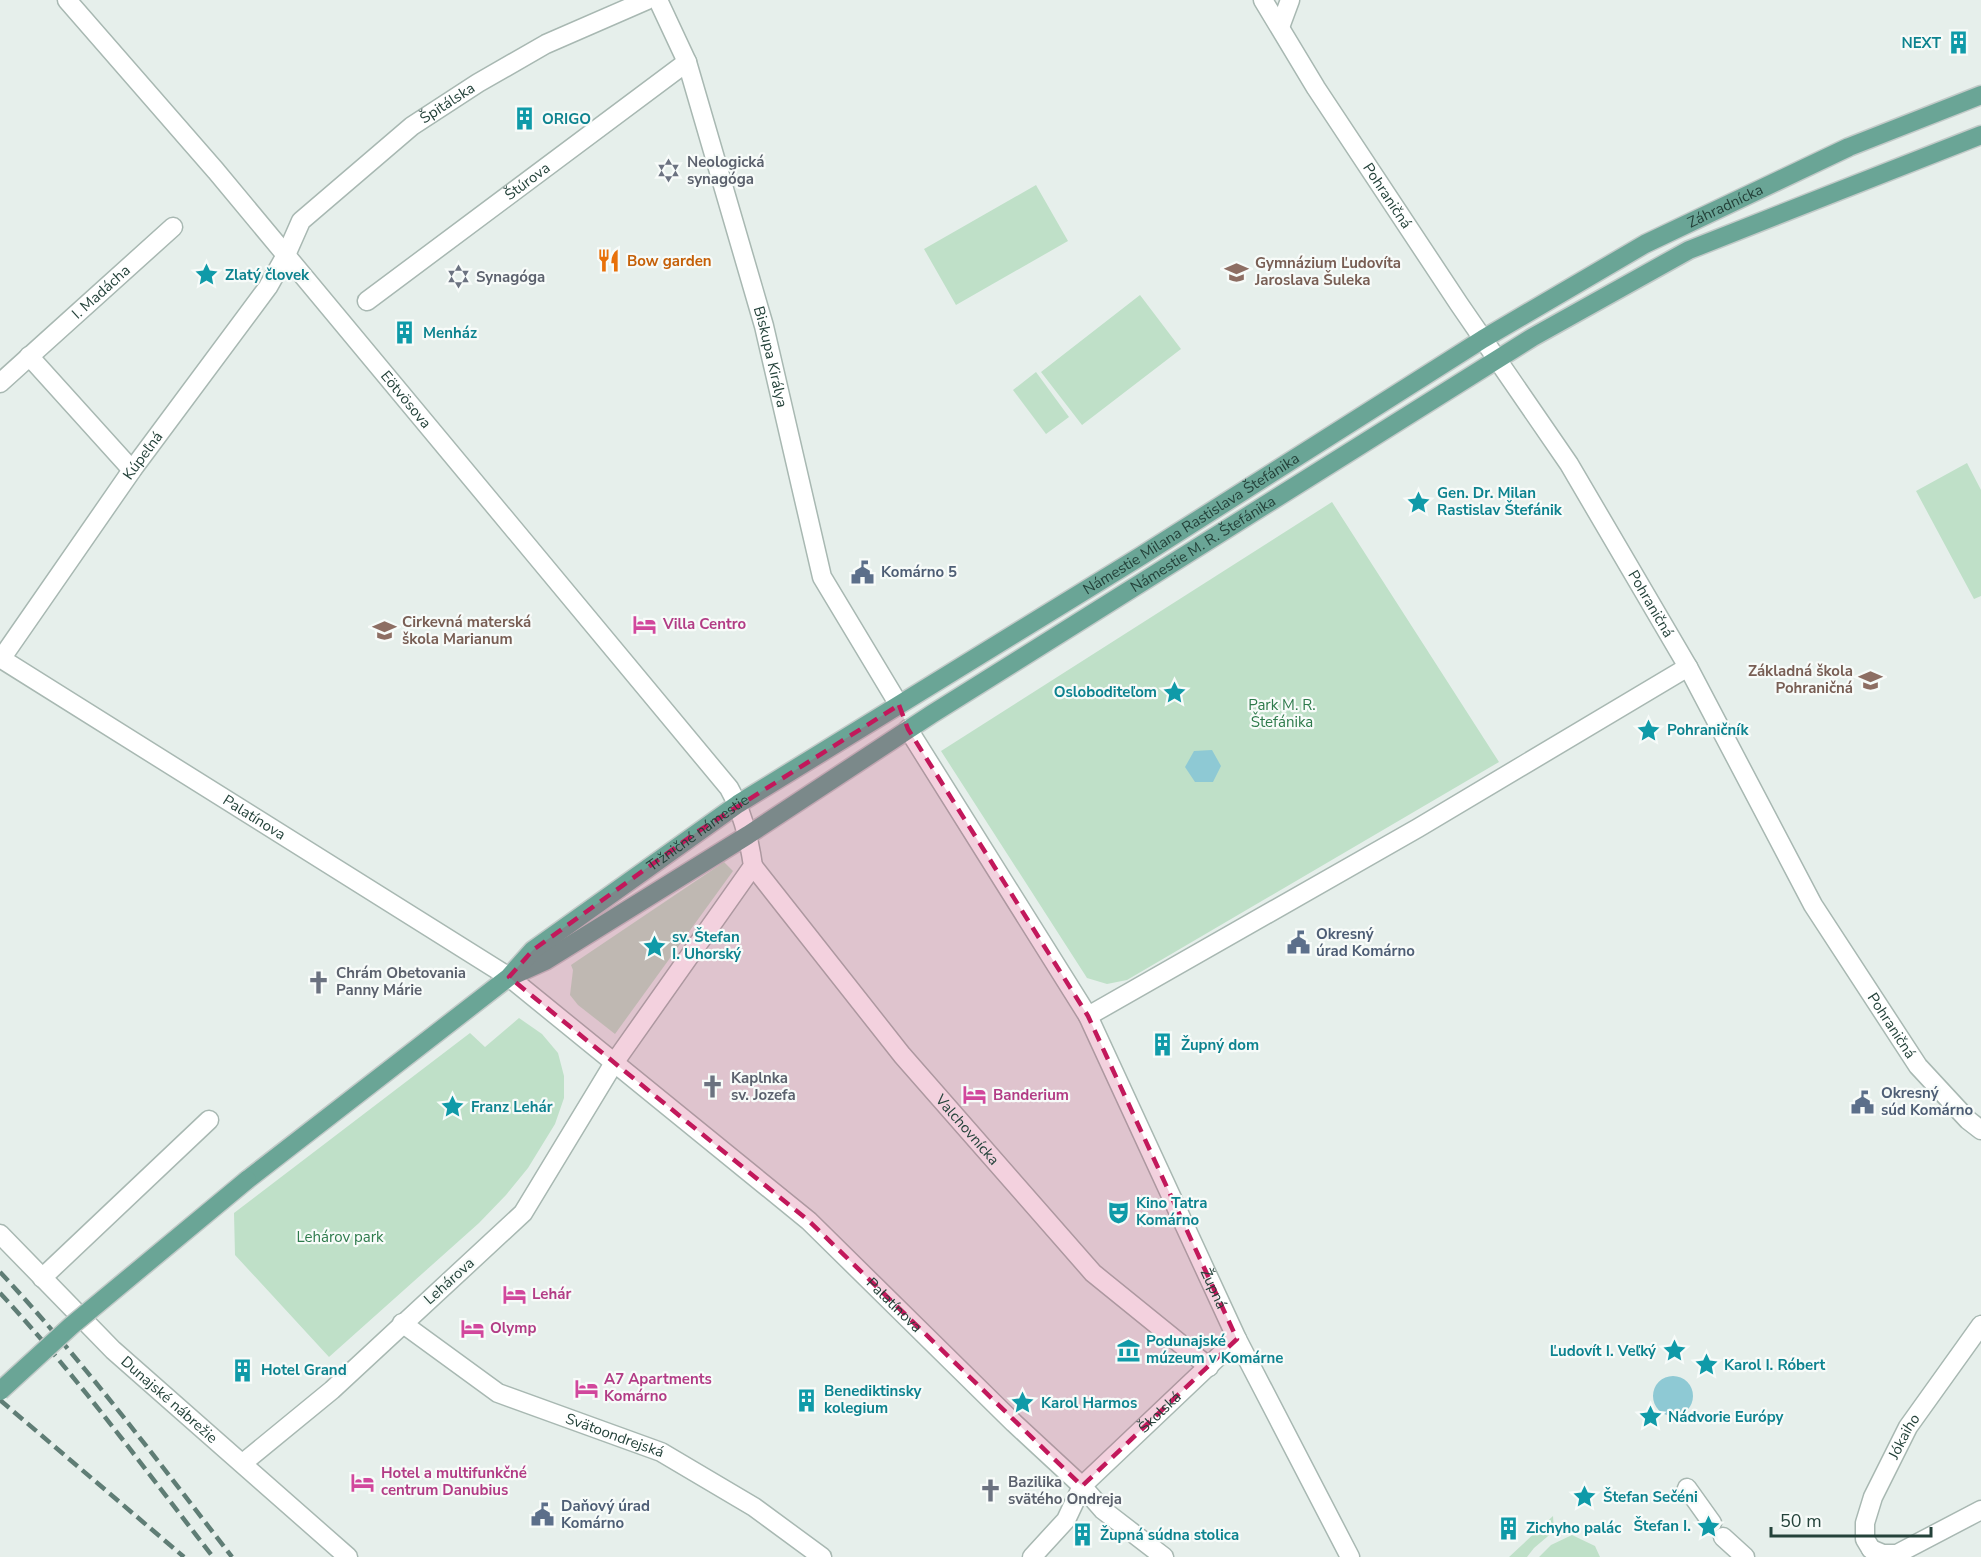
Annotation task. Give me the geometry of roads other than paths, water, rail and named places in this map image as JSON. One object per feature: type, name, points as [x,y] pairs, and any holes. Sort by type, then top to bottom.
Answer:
[{"type":"main road","name":"Záhradnícka","points":[[1482,339],[1645,244],[1849,147],[1981,95]]},
{"type":"main road","name":"Záhradnícka","points":[[1497,358],[1689,250],[1980,138]]},
{"type":"main road","name":"Námestie Milana Rastislava Štefánika","points":[[899,705],[1141,556],[1482,339]]},
{"type":"main road","name":"Námestie M. R. Štefánika","points":[[908,729],[1497,358]]},
{"type":"main road","points":[[899,705],[908,729]]},
{"type":"main road","name":"Tržničné námestie","points":[[509,977],[533,950],[738,804],[899,705]]},
{"type":"main road","name":"Tržničné námestie","points":[[509,977],[545,961],[748,835],[908,729]]},
{"type":"main road","points":[[0,1391],[71,1326],[247,1180],[509,977]]},
{"type":"street","name":"Eötvösova","points":[[67,0],[286,255],[723,779],[738,804],[748,835]]},
{"type":"street","name":"Špitálska","points":[[286,255],[302,221],[412,126],[478,83],[546,44],[646,0]]},
{"type":"street","name":"Biskupa Királya","points":[[658,0],[687,62],[764,326],[822,577],[899,705]]},
{"type":"street","name":"Pohraničná","points":[[1263,0],[1311,80],[1482,339],[1569,464],[1688,668],[1813,905],[1918,1066],[1968,1120],[1981,1130]]},
{"type":"street","points":[[1280,27],[1290,0]]},
{"type":"street","name":"Štúrova","points":[[367,301],[687,62]]},
{"type":"street","name":"I. Madácha","points":[[0,383],[174,227]]},
{"type":"street","name":"Kúpeľná","points":[[1,658],[132,470],[268,286],[286,255]]},
{"type":"street","points":[[29,356],[132,470]]},
{"type":"street","name":"Palatínova","points":[[1,658],[509,977]]},
{"type":"street","points":[[1088,1016],[1418,828],[1688,668]]},
{"type":"street","name":"Župná","points":[[908,729],[1088,1016],[1237,1339],[1350,1557]]},
{"type":"street","name":"Tržničné námestie","points":[[748,835],[753,866]]},
{"type":"street","points":[[509,977],[614,1063],[753,866]]},
{"type":"street","name":"Valchovnícka","points":[[753,866],[902,1055],[1093,1273],[1209,1367]]},
{"type":"street","name":"Palatínova","points":[[614,1063],[809,1221],[1014,1423],[1082,1486],[1103,1510],[1164,1557]]},
{"type":"street","name":"Lehárova","points":[[243,1463],[332,1390],[523,1213],[614,1063]]},
{"type":"street","points":[[42,1278],[209,1120]]},
{"type":"street","name":"Dunajské nábrežie","points":[[0,1234],[112,1350],[348,1557]]},
{"type":"street","name":"Svätoondrejská","points":[[402,1323],[498,1393],[661,1452],[754,1507],[822,1557]]},
{"type":"street","name":"Jókaiho","points":[[1866,1553],[1865,1523],[1873,1497],[1908,1427],[1981,1324]]},
{"type":"street","name":"Školská","points":[[1082,1486],[1237,1339]]},
{"type":"street","points":[[1032,1557],[1066,1520],[1082,1486]]},
{"type":"street","points":[[1687,1488],[1712,1522]]},
{"type":"street","points":[[1866,1553],[1897,1554],[1981,1510]]},
{"type":"street","points":[[1724,1538],[1745,1557]]},
{"type":"water","points":[[1212,750],[1221,766],[1213,782],[1195,782],[1185,767],[1194,751]]},
{"type":"water","points":[[1673,1376],[1681,1377],[1687,1382],[1692,1388],[1692,1404],[1687,1410],[1681,1415],[1673,1416],[1665,1415],[1659,1410],[1654,1404],[1653,1396],[1654,1388],[1659,1382],[1665,1377]]},
{"type":"railway","points":[[0,1272],[91,1376],[232,1557]]},
{"type":"railway","points":[[0,1293],[83,1390],[213,1557]]},
{"type":"railway","points":[[0,1400],[184,1557]]},
{"type":"place","name":"NEXT","points":[[1959,43]]},
{"type":"place","name":"ORIGO","points":[[524,119]]},
{"type":"place","name":"Neologická synagóga","points":[[669,171]]},
{"type":"place","name":"Bow garden","points":[[609,261]]},
{"type":"place","name":"Gymnázium Ľudovíta Jaroslava Šuleka","points":[[1237,272]]},
{"type":"place","name":"Zlatý človek","points":[[207,275]]},
{"type":"place","name":"Synagóga","points":[[458,277]]},
{"type":"place","name":"Menház","points":[[405,333]]},
{"type":"place","name":"Gen. Dr. Milan Rastislav Štefánik","points":[[1419,502]]},
{"type":"place","name":"Komárno 5","points":[[863,572]]},
{"type":"place","name":"Villa Centro","points":[[645,624]]},
{"type":"place","name":"Cirkevná materská škola Marianum","points":[[384,631]]},
{"type":"place","name":"Základná škola Pohraničná","points":[[1871,680]]},
{"type":"place","name":"Osloboditeľom","points":[[1175,692]]},
{"type":"place","name":"Pohraničník","points":[[1649,730]]},
{"type":"place","name":"Okresný úrad Komárno","points":[[1298,943]]},
{"type":"place","name":"sv. Štefan I. Uhorský","points":[[654,946]]},
{"type":"place","name":"Chrám Obetovania Panny Márie","points":[[318,982]]},
{"type":"place","name":"Župný dom","points":[[1163,1045]]},
{"type":"place","name":"Kaplnka sv. Jozefa","points":[[713,1087]]},
{"type":"place","name":"Banderium","points":[[975,1095]]},
{"type":"place","name":"Okresný súd Komárno","points":[[1863,1102]]},
{"type":"place","name":"Franz Lehár","points":[[453,1107]]},
{"type":"place","name":"Kino Tatra Komárno","points":[[1118,1212]]},
{"type":"place","name":"Lehár","points":[[514,1294]]},
{"type":"place","name":"Olymp","points":[[472,1328]]},
{"type":"place","name":"Podunajské múzeum v Komárne","points":[[1128,1350]]},
{"type":"place","name":"Ľudovít I. Veľký","points":[[1674,1351]]},
{"type":"place","name":"Karol I. Róbert","points":[[1706,1365]]},
{"type":"place","name":"Hotel Grand","points":[[243,1370]]},
{"type":"place","name":"A7 Apartments Komárno","points":[[586,1388]]},
{"type":"place","name":"Benediktinsky kolegium","points":[[806,1400]]},
{"type":"place","name":"Karol Harmos","points":[[1023,1403]]},
{"type":"place","name":"Nádvorie Európy","points":[[1650,1417]]},
{"type":"place","name":"Hotel a multifunkčné centrum Danubius","points":[[363,1482]]},
{"type":"place","name":"Bazilika svätého Ondreja","points":[[990,1491]]},
{"type":"place","name":"Štefan Sečéni","points":[[1585,1497]]},
{"type":"place","name":"Daňový úrad Komárno","points":[[543,1515]]},
{"type":"place","name":"Štefan I.","points":[[1709,1526]]},
{"type":"place","name":"Zichyho palác","points":[[1508,1528]]},
{"type":"place","name":"Župná súdna stolica","points":[[1082,1535]]},
{"type":"park label","name":"Park M. R. Štefánika","points":[[1282,714]]},
{"type":"park label","name":"Lehárov park","points":[[340,1237]]}]
